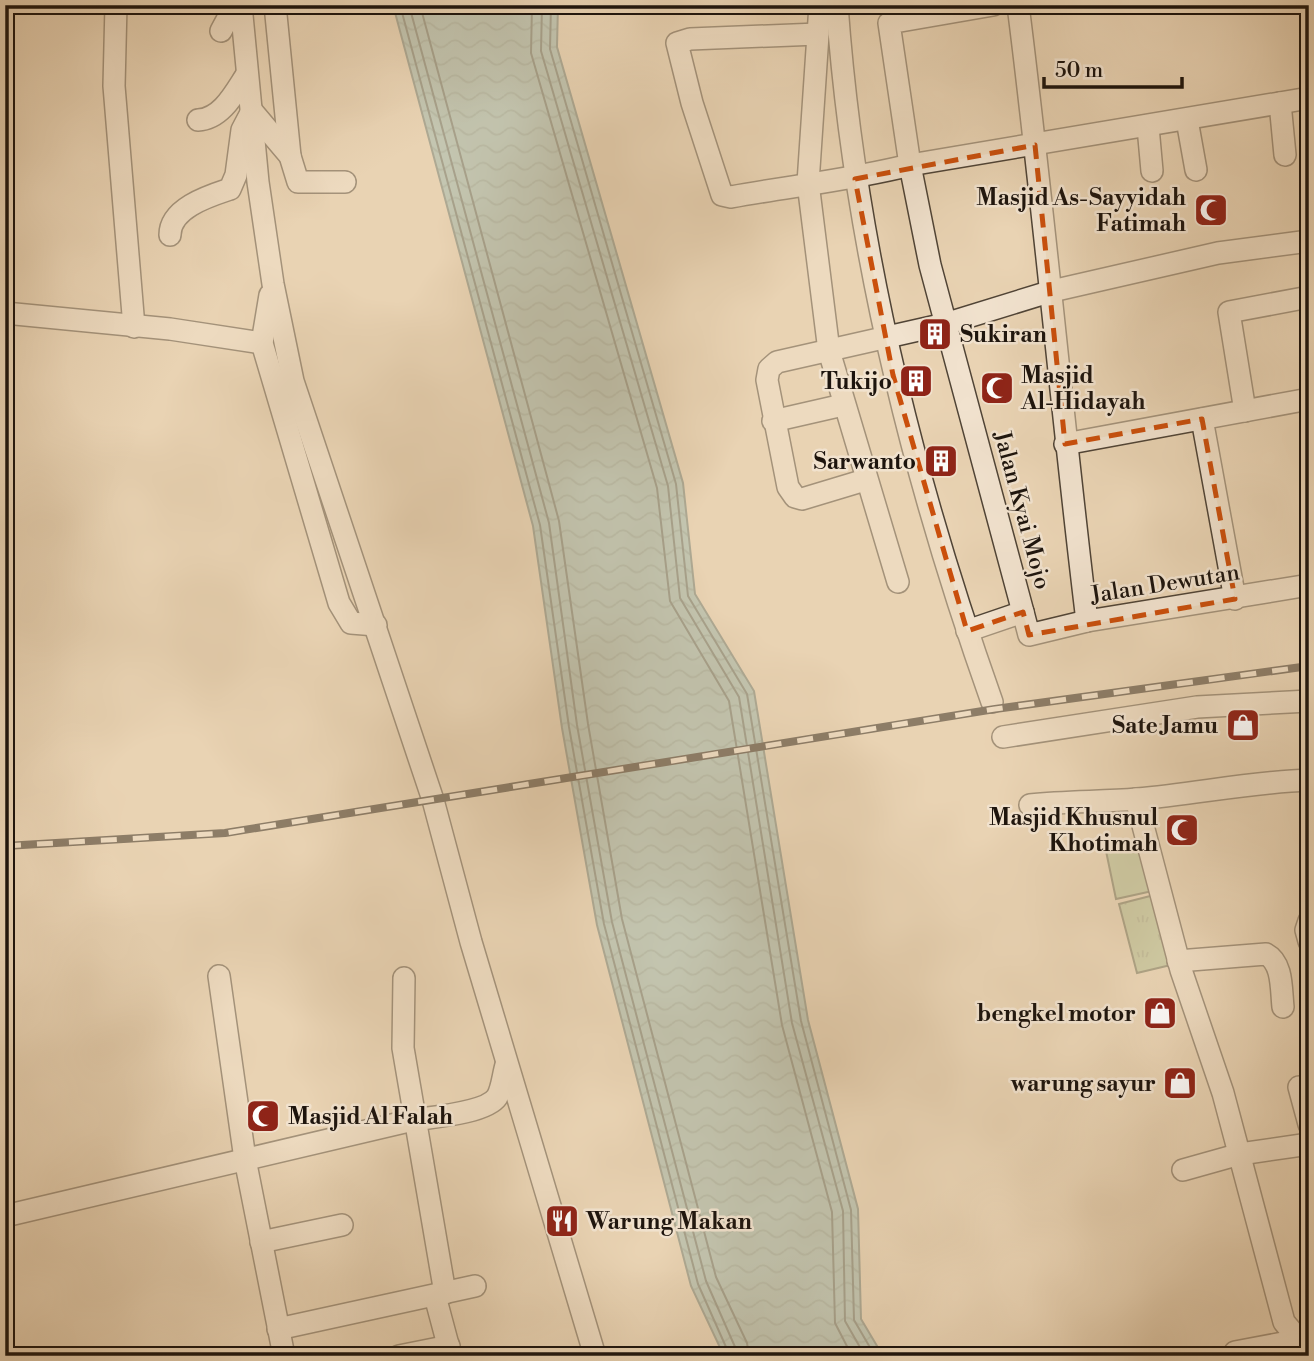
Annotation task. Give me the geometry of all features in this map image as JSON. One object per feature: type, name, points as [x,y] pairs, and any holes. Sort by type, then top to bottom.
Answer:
[{"type":"street","points":[[116,5],[114,86],[134,327]]},
{"type":"street","points":[[221,30],[235,5]]},
{"type":"street","points":[[241,5],[272,284],[293,381],[433,800],[506,1063],[595,1356]]},
{"type":"street","points":[[275,5],[290,156],[298,183],[345,182]]},
{"type":"street","points":[[820,5],[808,183],[829,351],[865,480],[898,582]]},
{"type":"street","points":[[837,5],[855,179],[893,375],[967,631],[992,702]]},
{"type":"street","name":"Jalan Kyai Mojo","points":[[967,631],[1023,612],[945,324],[910,165],[889,23],[993,5]]},
{"type":"street","name":"Jalan Kyai Mojo","points":[[1018,5],[1052,291],[1065,444],[1087,621]]},
{"type":"street","points":[[818,34],[690,38],[677,43],[719,193],[731,197],[808,183],[855,179],[910,165],[1309,98]]},
{"type":"street","points":[[198,120],[207,119],[219,111],[247,74]]},
{"type":"street","points":[[1280,103],[1285,155]]},
{"type":"street","points":[[252,111],[290,156]]},
{"type":"street","points":[[170,235],[175,218],[209,194],[230,189],[236,175],[242,130],[252,111]]},
{"type":"street","points":[[1187,120],[1196,170]]},
{"type":"street","points":[[1148,127],[1152,171]]},
{"type":"street","points":[[865,480],[802,499],[794,498],[788,486],[773,421],[767,380],[769,369],[777,362],[945,324],[1052,291],[1219,253],[1309,241]]},
{"type":"street","points":[[272,284],[262,343],[339,603],[351,623],[376,625]]},
{"type":"street","points":[[1245,411],[1229,312],[1309,298]]},
{"type":"street","points":[[5,313],[262,343]]},
{"type":"street","points":[[1065,444],[1309,399]]},
{"type":"street","points":[[773,421],[843,405]]},
{"type":"street","points":[[1202,419],[1235,599]]},
{"type":"street","name":"Jalan Dewutan","points":[[1023,612],[1029,635],[1087,621],[1309,586]]},
{"type":"street","points":[[1003,737],[1197,707],[1309,701]]},
{"type":"street","points":[[1030,805],[1088,799],[1136,799],[1263,782],[1309,779]]},
{"type":"street","points":[[1136,799],[1178,961],[1240,1154],[1284,1322],[1303,1346]]},
{"type":"street","points":[[1309,921],[1306,930],[1309,941]]},
{"type":"street","points":[[1178,961],[1266,954],[1275,959],[1278,966],[1283,1007]]},
{"type":"street","points":[[219,976],[245,1159],[284,1356]]},
{"type":"street","points":[[399,1356],[450,1351],[403,1048],[404,978]]},
{"type":"street","points":[[5,1216],[490,1104],[498,1096],[506,1063]]},
{"type":"street","points":[[1299,1087],[1309,1124]]},
{"type":"street","points":[[1183,1170],[1240,1154],[1309,1144]]},
{"type":"street","points":[[261,1242],[342,1224]]},
{"type":"street","points":[[278,1329],[475,1286]]},
{"type":"street","points":[[1235,1352],[1303,1346]]},
{"type":"highlighted area","points":[[1035,145],[1065,444],[1202,419],[1235,599],[1029,635],[1023,612],[967,631],[893,375],[855,179]]},
{"type":"green space","points":[[1145,844],[1157,890],[1116,899],[1106,851]]},
{"type":"green space","points":[[1158,894],[1175,964],[1137,973],[1119,904]]},
{"type":"water","points":[[393,5],[558,5],[557,47],[683,483],[695,594],[754,691],[808,1020],[858,1209],[861,1319],[883,1356],[724,1356],[691,1286],[597,925],[562,728],[533,526]]},
{"type":"railway","points":[[5,846],[225,833],[995,709],[1309,666]]},
{"type":"place","name":"Masjid As-Sayyidah Fatimah","points":[[1211,210]]},
{"type":"place","name":"Sukiran","points":[[935,334]]},
{"type":"place","name":"Tukijo","points":[[916,381]]},
{"type":"place","name":"Masjid Al-Hidayah","points":[[997,388]]},
{"type":"place","name":"Sarwanto","points":[[941,461]]},
{"type":"place","name":"Sate Jamu","points":[[1243,725]]},
{"type":"place","name":"Masjid Khusnul Khotimah","points":[[1182,830]]},
{"type":"place","name":"bengkel motor","points":[[1160,1013]]},
{"type":"place","name":"warung sayur","points":[[1180,1083]]},
{"type":"place","name":"Masjid Al Falah","points":[[263,1116]]},
{"type":"place","name":"Warung Makan","points":[[562,1221]]}]
